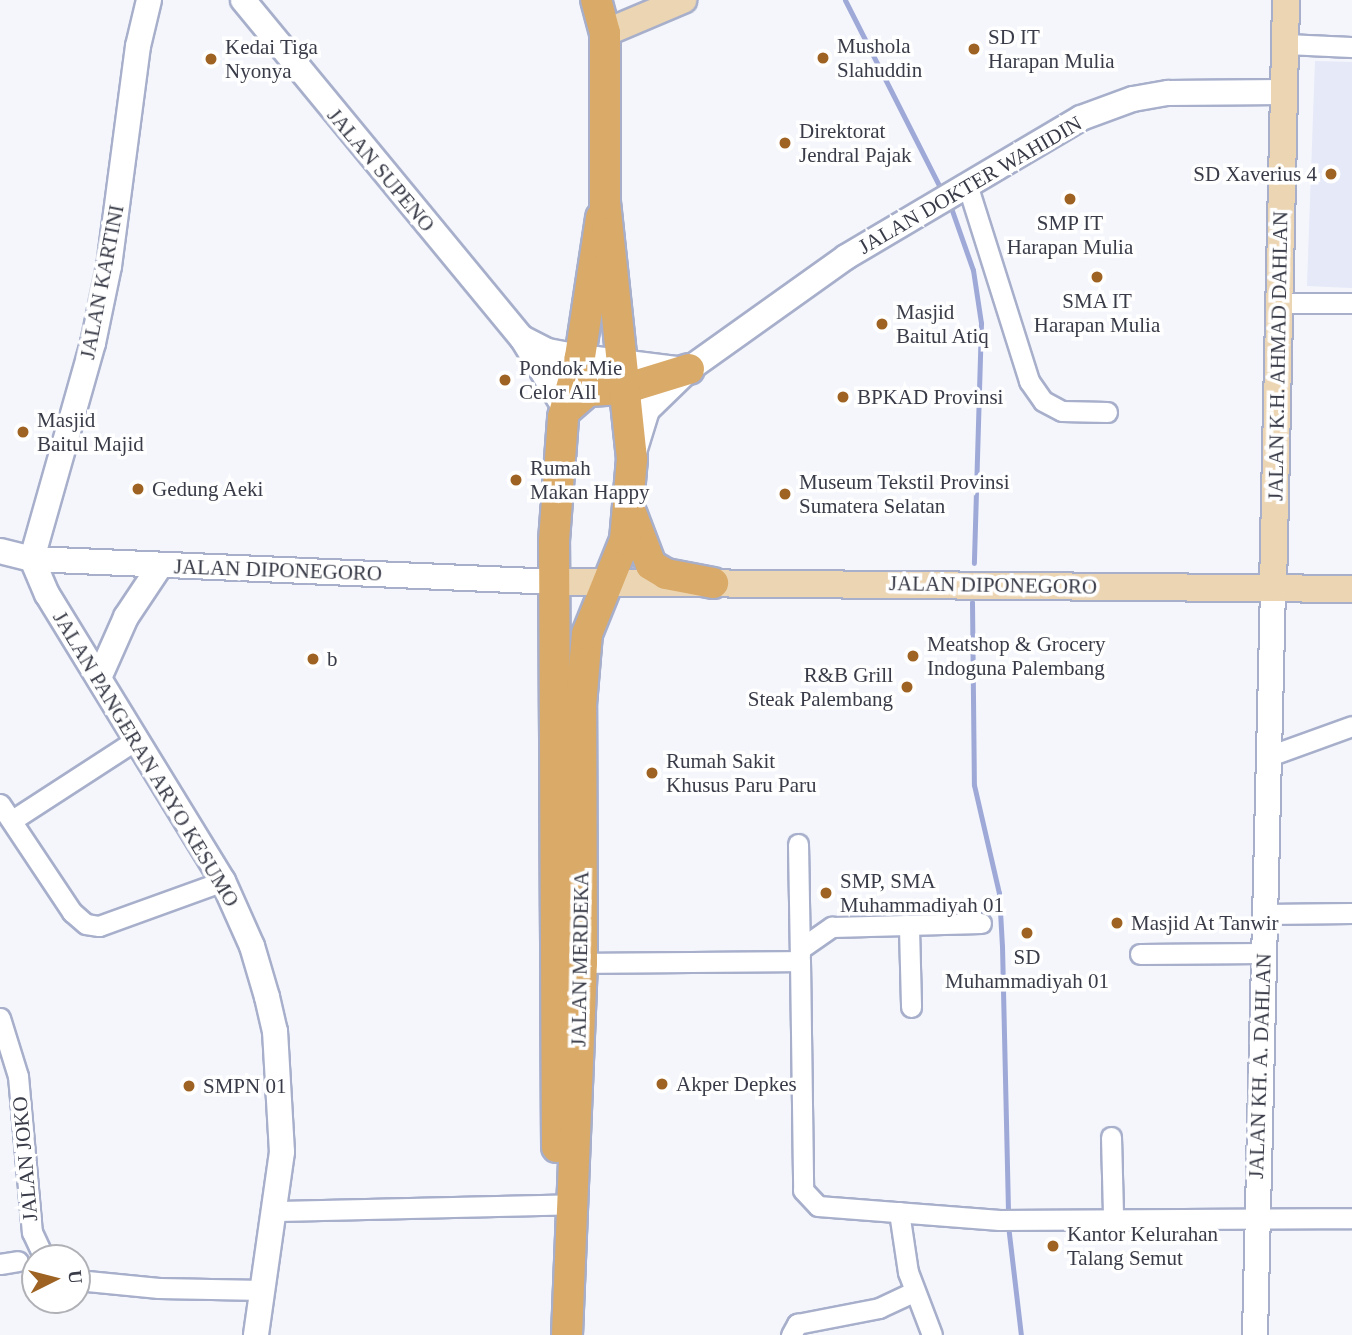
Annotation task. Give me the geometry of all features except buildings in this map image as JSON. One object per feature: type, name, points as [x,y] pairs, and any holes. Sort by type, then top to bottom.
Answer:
[{"type":"main road","points":[[597,0],[605,33],[606,204],[632,459],[630,508],[651,565],[666,574],[713,583]]},
{"type":"main road","points":[[605,33],[683,0]]},
{"type":"main road","name":"JALAN K.H. AHMAD DAHLAN","points":[[1273,587],[1282,303],[1286,0]]},
{"type":"main road","name":"JALAN MERDEKA","points":[[567,1335],[554,541],[566,410],[580,357],[594,239],[606,204]]},
{"type":"main road","points":[[566,410],[588,391],[623,376],[690,369]]},
{"type":"main road","name":"JALAN MERDEKA","points":[[552,1335],[566,1205],[582,963],[581,705],[587,634],[603,585],[620,558],[630,508]]},
{"type":"main road","name":"JALAN DIPONEGORO","points":[[556,582],[603,585],[713,583],[1352,589]]},
{"type":"street","name":"JALAN KARTINI","points":[[32,559],[93,343],[109,266],[138,46],[149,0]]},
{"type":"street","name":"JALAN SUPENO","points":[[243,0],[522,338],[566,410]]},
{"type":"street","points":[[1285,44],[1352,47]]},
{"type":"street","name":"JALAN DOKTER WAHIDIN","points":[[632,459],[648,410],[690,369],[846,257],[1082,118],[1133,99],[1168,93],[1283,92]]},
{"type":"street","points":[[953,193],[991,249],[1010,334],[1029,381],[1043,401],[1062,411],[1107,412]]},
{"type":"street","points":[[1282,303],[1352,303]]},
{"type":"street","points":[[522,338],[548,351],[580,357],[623,376]]},
{"type":"street","name":"JALAN DIPONEGORO","points":[[0,551],[32,559],[556,582]]},
{"type":"street","name":"JALAN PANGERAN ARYO KESUMO","points":[[32,559],[47,594],[223,881],[252,946],[275,1031],[282,1152],[277,1211],[257,1335]]},
{"type":"street","points":[[99,678],[126,617],[160,566]]},
{"type":"street","name":"JALAN KH. A. DAHLAN","points":[[1255,1335],[1273,587]]},
{"type":"street","points":[[1269,756],[1352,726]]},
{"type":"street","points":[[14,819],[137,739]]},
{"type":"street","points":[[0,804],[14,819],[72,912],[86,924],[99,926],[223,881]]},
{"type":"street","points":[[798,844],[803,1190],[818,1206],[999,1220],[1112,1216],[1352,1218]]},
{"type":"street","points":[[1265,914],[1352,913]]},
{"type":"street","points":[[582,963],[800,955],[832,927],[909,928],[981,923]]},
{"type":"street","points":[[909,928],[911,1007]]},
{"type":"street","points":[[1140,954],[1264,953]]},
{"type":"street","name":"JALAN JOKO","points":[[0,1018],[18,1076],[32,1232],[38,1244]]},
{"type":"street","points":[[1111,1136],[1112,1216]]},
{"type":"street","points":[[277,1211],[566,1205]]},
{"type":"street","points":[[899,1212],[914,1292],[932,1335]]},
{"type":"street","points":[[91,1281],[159,1288],[263,1290]]},
{"type":"street","points":[[791,1335],[797,1324],[872,1310],[914,1292]]},
{"type":"shaded area","name":"SD Xaverius 4","points":[[1315,61],[1352,62],[1352,288],[1307,286]]},
{"type":"waterway","points":[[845,0],[942,191]]},
{"type":"waterway","points":[[949,202],[973,270],[981,323],[974,563]]},
{"type":"waterway","points":[[972,602],[974,785],[999,893],[1008,1215]]},
{"type":"waterway","points":[[1008,1225],[1021,1335]]},
{"type":"place","name":"SD IT Harapan Mulia","points":[[974,49]]},
{"type":"place","name":"Mushola Slahuddin","points":[[823,58]]},
{"type":"place","name":"Kedai Tiga Nyonya","points":[[211,59]]},
{"type":"place","name":"Direktorat Jendral Pajak","points":[[785,143]]},
{"type":"place","name":"SD Xaverius 4","points":[[1331,174]]},
{"type":"place","name":"SMP IT Harapan Mulia","points":[[1070,199]]},
{"type":"place","name":"SMA IT Harapan Mulia","points":[[1097,277]]},
{"type":"place","name":"Masjid Baitul Atiq","points":[[882,324]]},
{"type":"place","name":"Pondok Mie Celor All","points":[[505,380]]},
{"type":"place","name":"BPKAD Provinsi","points":[[843,397]]},
{"type":"place","name":"Masjid Baitul Majid","points":[[23,432]]},
{"type":"place","name":"Rumah Makan Happy","points":[[516,480]]},
{"type":"place","name":"Gedung Aeki","points":[[138,489]]},
{"type":"place","name":"Museum Tekstil Provinsi Sumatera Selatan","points":[[785,494]]},
{"type":"place","name":"Meatshop & Grocery Indoguna Palembang","points":[[913,656]]},
{"type":"place","name":"b","points":[[313,659]]},
{"type":"place","name":"R&B Grill Steak Palembang","points":[[907,687]]},
{"type":"place","name":"Rumah Sakit Khusus Paru Paru","points":[[652,773]]},
{"type":"place","name":"SMP, SMA Muhammadiyah 01","points":[[826,893]]},
{"type":"place","name":"Masjid At Tanwir","points":[[1117,923]]},
{"type":"place","name":"SD Muhammadiyah 01","points":[[1027,933]]},
{"type":"place","name":"Akper Depkes","points":[[662,1084]]},
{"type":"place","name":"SMPN 01","points":[[189,1086]]},
{"type":"place","name":"Kantor Kelurahan Talang Semut","points":[[1053,1246]]}]
